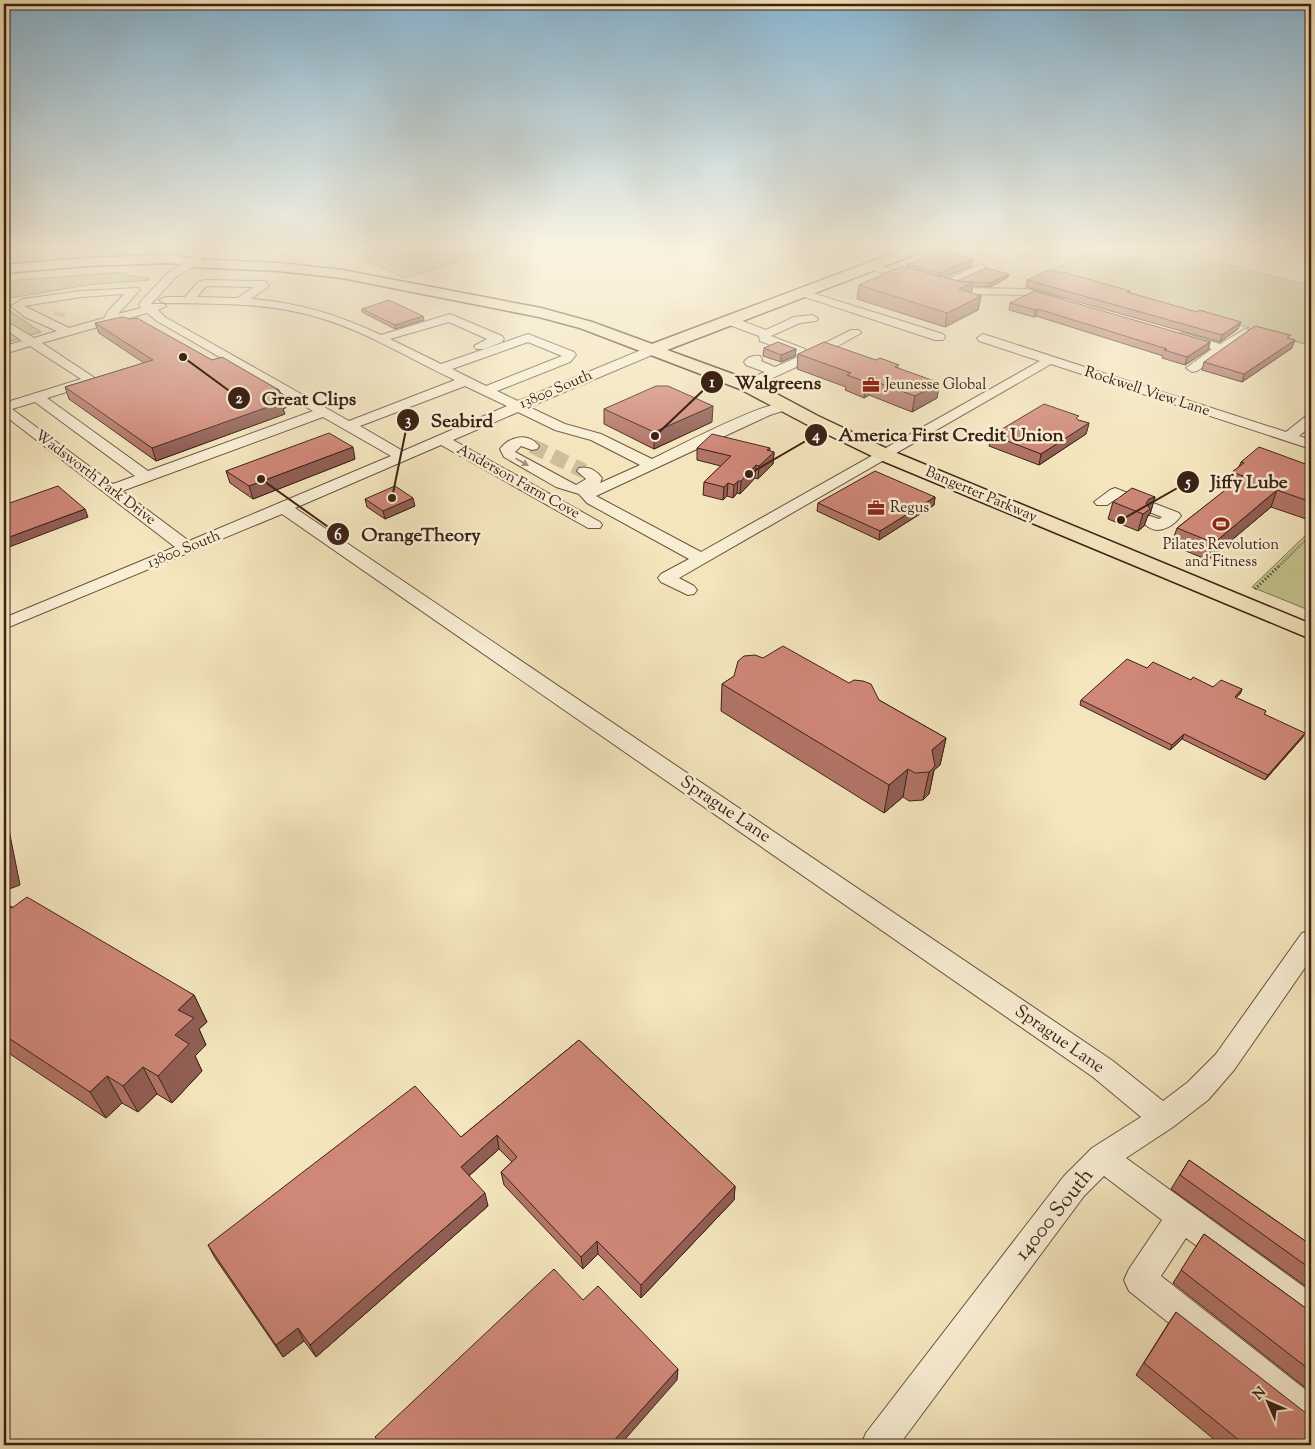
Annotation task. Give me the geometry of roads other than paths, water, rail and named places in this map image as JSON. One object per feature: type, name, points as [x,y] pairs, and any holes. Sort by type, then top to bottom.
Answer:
[{"type":"main road","name":"Bangerter Parkway","points":[[551,316],[586,325],[746,384],[812,420],[885,455],[1311,632]]},
{"type":"main road","name":"13800 South","points":[[655,350],[739,316]]},
{"type":"street","points":[[32,316],[42,322],[109,320],[127,316]]},
{"type":"street","points":[[4,350],[32,342],[61,321],[62,316]]},
{"type":"street","points":[[109,320],[111,316]]},
{"type":"street","points":[[157,316],[403,457]]},
{"type":"street","points":[[328,316],[560,427],[596,437],[652,465]]},
{"type":"street","points":[[873,316],[939,337]]},
{"type":"street","points":[[379,339],[450,318],[498,339],[436,367]]},
{"type":"street","points":[[728,320],[766,334],[798,320],[812,319]]},
{"type":"street","points":[[4,323],[90,380],[4,408]]},
{"type":"street","points":[[746,384],[855,333]]},
{"type":"street","points":[[1192,368],[1245,333]]},
{"type":"street","points":[[766,334],[764,338],[810,355]]},
{"type":"street","points":[[1176,335],[1222,348]]},
{"type":"street","points":[[436,367],[528,338],[570,355],[566,359],[485,391]]},
{"type":"street","name":"Rockwell View Lane","points":[[984,338],[1311,445]]},
{"type":"street","points":[[775,371],[750,362],[785,346]]},
{"type":"street","name":"13800 South","points":[[4,624],[284,508],[655,350]]},
{"type":"street","points":[[688,590],[667,578],[1050,360]]},
{"type":"street","points":[[348,426],[465,381]]},
{"type":"street","points":[[37,397],[146,477]]},
{"type":"street","points":[[582,492],[652,465],[765,412],[787,405]]},
{"type":"street","name":"Wadsworth Park Drive","points":[[4,408],[187,548]]},
{"type":"street","points":[[111,490],[324,412]]},
{"type":"street","points":[[1288,438],[1311,419]]},
{"type":"street","points":[[560,427],[526,443],[507,449],[509,454],[562,484],[582,492],[592,500],[702,559]]},
{"type":"street","name":"Anderson Farm Cove","points":[[442,440],[594,525]]},
{"type":"street","points":[[582,492],[592,483],[594,478],[584,471]]},
{"type":"street","points":[[1120,510],[1094,501],[1115,493],[1173,516],[1161,526],[1150,522]]},
{"type":"street","name":"Sprague Lane","points":[[284,508],[1095,1064],[1163,1118]]},
{"type":"street","name":"14000 South","points":[[878,1445],[1074,1186],[1102,1158],[1163,1118],[1198,1091],[1225,1062],[1311,940]]},
{"type":"street","points":[[1102,1158],[1311,1311]]},
{"type":"street","points":[[1182,1217],[1140,1280],[1311,1415]]},
{"type":"tunnel","points":[[532,446],[584,471]]},
{"type":"place","name":"Great Clips","points":[[183,357]]},
{"type":"place","name":"Jeunesse Global","points":[[871,385]]},
{"type":"place","name":"Walgreens","points":[[655,436]]},
{"type":"place","name":"America First Credit Union","points":[[749,474]]},
{"type":"place","name":"OrangeTheory","points":[[261,479]]},
{"type":"place","name":"Seabird","points":[[392,498]]},
{"type":"place","name":"Regus","points":[[876,508]]},
{"type":"place","name":"Jiffy Lube","points":[[1121,520]]},
{"type":"place","name":"Pilates Revolution and Fitness","points":[[1221,524]]}]
